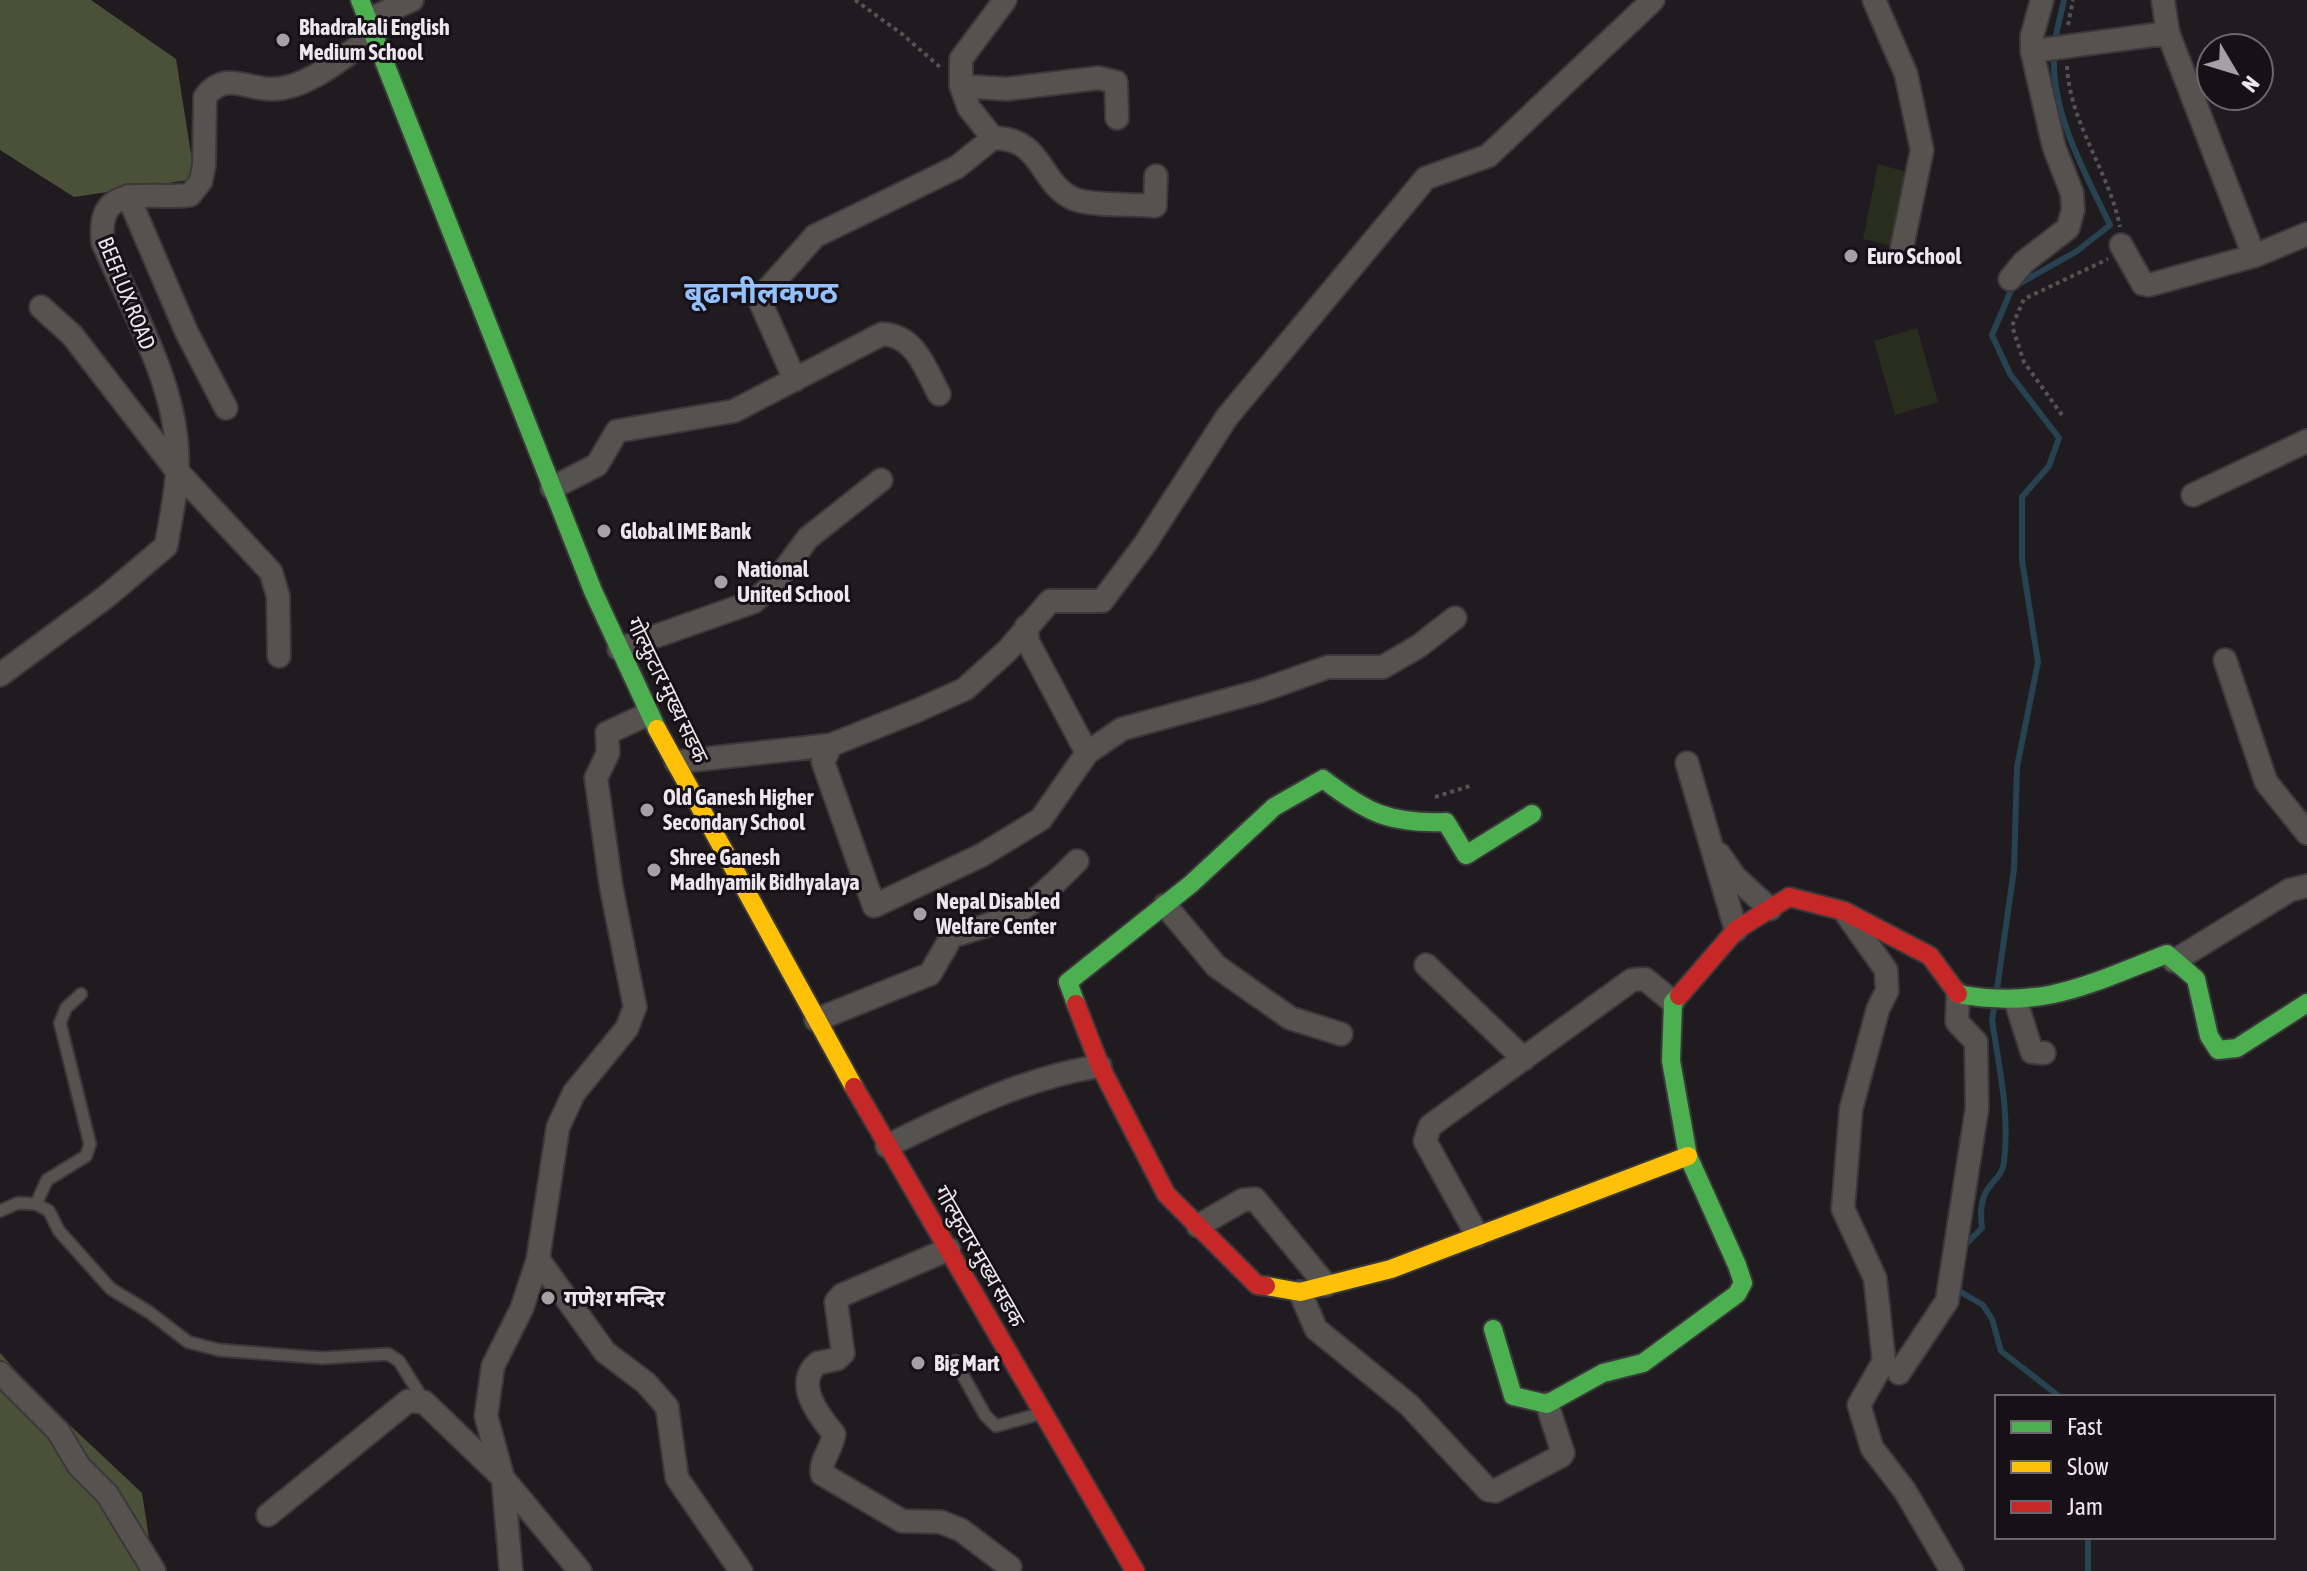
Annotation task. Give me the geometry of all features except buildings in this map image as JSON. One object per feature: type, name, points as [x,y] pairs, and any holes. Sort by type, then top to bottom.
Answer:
[{"type":"street","points":[[226,408],[187,333],[128,196],[190,195],[201,181],[205,97],[213,86],[225,81],[274,89],[299,84],[367,18],[412,0]]},
{"type":"street","points":[[993,138],[969,108],[961,86],[961,59],[1005,0]]},
{"type":"street","points":[[676,762],[831,745],[965,689],[1008,650],[1050,601],[1102,601],[1145,544],[1227,417],[1426,178],[1488,156],[1653,0]]},
{"type":"street","points":[[1874,0],[1906,74],[1922,150],[1902,247]]},
{"type":"street","points":[[2010,279],[2024,262],[2068,228],[2073,210],[2072,193],[2054,147],[2034,51],[2032,36],[2042,0]]},
{"type":"street","points":[[2163,0],[2168,33],[2254,256]]},
{"type":"street","name":"गोल्फुटार मुख्य सडक","points":[[367,18],[552,488],[648,714],[887,1146],[1135,1571]]},
{"type":"street","points":[[2034,51],[2061,50],[2168,33]]},
{"type":"street","points":[[961,86],[1007,89],[1098,78],[1116,82],[1117,118]]},
{"type":"street","points":[[795,380],[759,299],[815,236],[957,167],[993,138],[1013,138],[1038,158],[1052,180],[1074,199],[1155,206],[1156,176]]},
{"type":"street","name":"BEEFLUX ROAD","points":[[0,675],[107,596],[166,546],[177,471],[175,432],[162,379],[103,243],[100,220],[110,203],[128,196]]},
{"type":"street","points":[[2121,245],[2143,284],[2149,285],[2254,256],[2307,234]]},
{"type":"street","points":[[41,307],[72,335],[177,471],[271,572],[278,596],[279,656]]},
{"type":"street","points":[[552,488],[597,465],[617,431],[734,411],[882,334],[899,335],[914,348],[939,394]]},
{"type":"street","points":[[2193,495],[2307,441]]},
{"type":"street","points":[[619,649],[753,602],[773,585],[808,538],[881,480]]},
{"type":"street","points":[[831,745],[823,762],[874,906],[982,855],[1041,819],[1087,753],[1122,729],[1260,691],[1328,667],[1383,667],[1419,646],[1455,618]]},
{"type":"street","points":[[1026,627],[1028,642],[1087,753]]},
{"type":"street","points":[[2225,660],[2266,782],[2307,833]]},
{"type":"street","points":[[511,1571],[503,1478],[486,1416],[493,1366],[522,1308],[538,1259],[558,1127],[574,1093],[627,1028],[635,1007],[611,886],[596,778],[608,753],[607,733],[648,714]]},
{"type":"street","points":[[1687,763],[1736,930]]},
{"type":"street","points":[[1532,814],[1466,855],[1446,822],[1398,824],[1367,813],[1323,779],[1295,790],[1264,813],[1210,867],[1068,982],[1100,1066],[1166,1194],[1257,1285],[1300,1292],[1391,1269],[1688,1156]]},
{"type":"street","points":[[1711,844],[1735,877],[1770,909]]},
{"type":"street","points":[[816,1020],[930,974],[952,936],[993,925],[1037,902],[1077,861]]},
{"type":"street","points":[[2174,961],[2290,890],[2307,886]]},
{"type":"street","points":[[1493,1329],[1513,1396],[1518,1400],[1547,1404],[1603,1373],[1643,1363],[1737,1294],[1743,1283],[1737,1265],[1688,1156],[1671,1061],[1673,1002],[1736,930],[1789,897],[1844,911],[1930,956],[1958,994],[1957,1022],[1976,1042],[1977,1108],[1947,1301],[1899,1373]]},
{"type":"street","points":[[1165,905],[1216,966],[1290,1018],[1341,1034]]},
{"type":"street","points":[[1844,911],[1886,970],[1887,991],[1878,1009],[1851,1109],[1843,1209],[1875,1278],[1884,1361],[1859,1405],[1872,1448],[1905,1491],[1952,1571]]},
{"type":"street","points":[[1958,994],[2013,1002],[2072,991],[2167,954],[2196,979],[2209,1036],[2218,1050],[2237,1048],[2307,1003]]},
{"type":"street","points":[[1426,965],[1524,1059]]},
{"type":"street","points":[[1477,1235],[1425,1141],[1425,1132],[1632,980],[1645,979],[1673,1002]]},
{"type":"street","points":[[2013,1002],[2032,1052],[2044,1053]]},
{"type":"street","points":[[887,1146],[1000,1092],[1053,1073],[1100,1066]]},
{"type":"street","points":[[1198,1226],[1243,1200],[1255,1199],[1326,1285]]},
{"type":"street","points":[[949,1249],[842,1295],[836,1302],[843,1353],[837,1359],[818,1363],[808,1377],[810,1399],[834,1434],[832,1447],[821,1465],[822,1474],[902,1521],[941,1522],[961,1530],[1010,1567]]},
{"type":"street","points":[[538,1259],[605,1352],[646,1383],[667,1407],[677,1478],[741,1571]]},
{"type":"street","points":[[1300,1292],[1316,1329],[1409,1405],[1488,1490],[1495,1491],[1561,1456],[1563,1453],[1547,1404]]},
{"type":"street","points":[[0,1373],[58,1431],[79,1466],[107,1494],[154,1571]]},
{"type":"street","points":[[268,1515],[408,1401],[424,1402],[503,1478],[580,1571]]},
{"type":"lane","points":[[36,1204],[47,1180],[86,1156],[90,1144],[60,1023],[66,1008],[81,994]]},
{"type":"lane","points":[[0,1211],[18,1203],[36,1204],[49,1211],[59,1231],[111,1289],[149,1312],[188,1342],[219,1350],[322,1358],[388,1354],[399,1361],[424,1402]]},
{"type":"lane","points":[[955,1361],[985,1415],[996,1426],[1043,1412]]},
{"type":"path","points":[[855,0],[902,34],[961,86]]},
{"type":"green space","points":[[0,0],[91,0],[176,59],[195,179],[74,197],[0,150]]},
{"type":"green space","points":[[1878,164],[1907,172],[1893,246],[1863,239]]},
{"type":"green space","points":[[1917,328],[1938,402],[1895,415],[1874,341]]},
{"type":"green space","points":[[0,1353],[42,1399],[142,1493],[153,1564],[148,1571],[0,1571]]},
{"type":"waterway","points":[[2054,43],[2064,0]]},
{"type":"waterway","points":[[1997,989],[2014,869],[2017,767],[2038,662],[2022,560],[2022,497],[2049,466],[2059,438],[2010,374],[1992,335],[2012,288],[2077,251],[2110,225],[2064,120],[2058,98],[2054,54]]},
{"type":"waterway","points":[[1994,1008],[1992,1020],[2005,1108],[2004,1162],[1982,1201],[1982,1228],[1964,1246],[1959,1291],[1983,1305],[1992,1319],[2001,1351],[2057,1395]]},
{"type":"waterway","points":[[2088,1539],[2088,1571]]},
{"type":"traffic: fast","points":[[360,0],[593,591],[657,729]]},
{"type":"traffic: fast","points":[[1076,1004],[1068,982],[1191,884],[1274,807],[1323,779],[1380,814],[1409,821],[1446,822],[1466,855],[1532,814]]},
{"type":"traffic: fast","points":[[1958,994],[2016,999],[2041,996],[2089,984],[2167,954],[2196,979],[2209,1036],[2218,1050],[2237,1048],[2307,1003]]},
{"type":"traffic: fast","points":[[1493,1329],[1513,1396],[1547,1404],[1603,1373],[1643,1363],[1737,1294],[1743,1283],[1737,1265],[1688,1156],[1671,1061],[1673,1002],[1679,996]]},
{"type":"traffic: slow","points":[[657,729],[854,1087]]},
{"type":"traffic: slow","points":[[1266,1286],[1300,1292],[1391,1269],[1688,1156]]},
{"type":"traffic: jam","points":[[1679,996],[1736,930],[1789,897],[1844,911],[1930,956],[1958,994]]},
{"type":"traffic: jam","points":[[1076,1004],[1100,1066],[1166,1194],[1257,1285],[1266,1286]]},
{"type":"traffic: jam","points":[[854,1087],[1135,1571]]},
{"type":"place","name":"Bhadrakali English Medium School","points":[[283,40]]},
{"type":"place","name":"Euro School","points":[[1851,256]]},
{"type":"place","name":"Global IME Bank","points":[[604,531]]},
{"type":"place","name":"National United School","points":[[721,582]]},
{"type":"place","name":"Old Ganesh Higher Secondary School","points":[[647,810]]},
{"type":"place","name":"Shree Ganesh Madhyamik Bidhyalaya","points":[[654,870]]},
{"type":"place","name":"Nepal Disabled Welfare Center","points":[[920,914]]},
{"type":"place","name":"गणेश मन्दिर","points":[[548,1298]]},
{"type":"place","name":"Big Mart","points":[[918,1363]]},
{"type":"district","name":"बूढानीलकण्ठ","points":[[761,293]]}]
